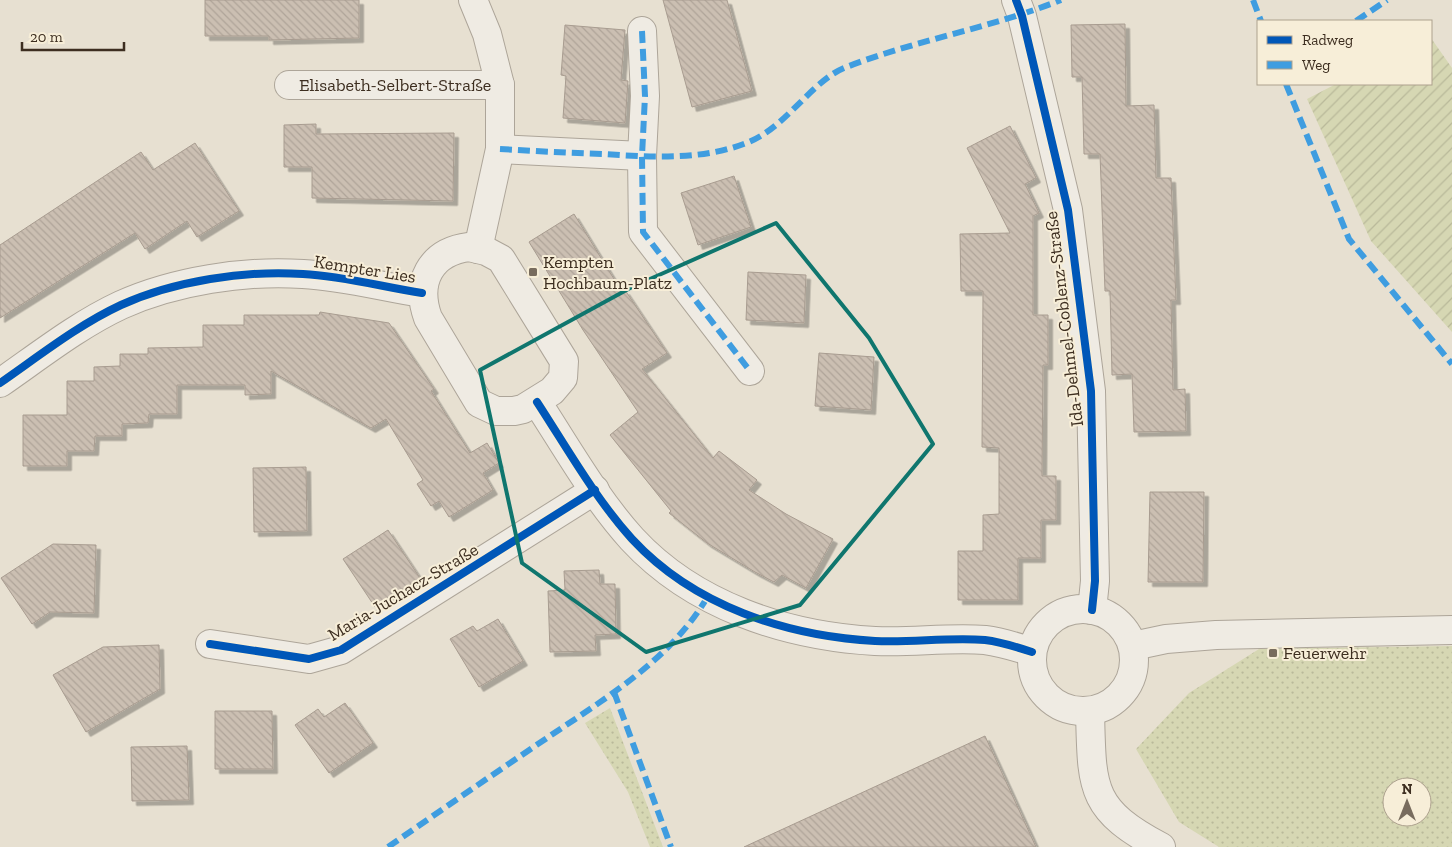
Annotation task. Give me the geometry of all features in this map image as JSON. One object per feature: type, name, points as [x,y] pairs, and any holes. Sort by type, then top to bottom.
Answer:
[{"type":"street","points":[[473,0],[487,34],[500,85],[500,149],[478,249]]},
{"type":"street","name":"Ida-Dehmel-Coblenz-Straße","points":[[1016,0],[1022,16],[1068,210],[1091,391],[1095,581],[1092,610]]},
{"type":"street","points":[[642,30],[645,96],[642,156],[643,232],[750,371]]},
{"type":"street","name":"Elisabeth-Selbert-Straße","points":[[290,85],[500,85]]},
{"type":"street","points":[[500,149],[642,156]]},
{"type":"street","points":[[460,249],[478,249],[500,259],[564,361],[565,370],[559,385],[537,402],[523,408],[505,412],[487,408],[479,403],[428,318],[424,306],[422,293],[431,268],[444,256],[460,249]]},
{"type":"street","name":"Kempter Lies","points":[[0,383],[91,322],[122,305],[152,294],[210,280],[248,274],[304,274],[422,293]]},
{"type":"street","points":[[537,402],[595,490],[632,538],[653,559],[708,596],[755,619],[791,630],[833,638],[877,642],[985,640],[1032,652]]},
{"type":"street","name":"Maria-Juchacz-Straße","points":[[210,644],[309,659],[341,650],[595,490]]},
{"type":"street","points":[[1078,609],[1106,614],[1118,622],[1127,633],[1133,646],[1135,661],[1133,675],[1126,689],[1116,700],[1104,708],[1090,711],[1074,711],[1059,706],[1046,696],[1037,683],[1032,668],[1032,652],[1044,628],[1053,619],[1078,609]]},
{"type":"street","points":[[1133,646],[1166,639],[1216,635],[1452,630]]},
{"type":"street","points":[[1090,711],[1092,770],[1095,785],[1101,799],[1112,814],[1128,828],[1162,847]]},
{"type":"highlighted area","points":[[776,223],[869,338],[933,444],[800,605],[646,652],[522,563],[480,370],[632,287]]},
{"type":"green space","points":[[1432,39],[1452,68],[1452,332],[1371,241],[1307,99],[1334,85],[1432,85]]},
{"type":"green space","points":[[1452,646],[1452,847],[1219,847],[1179,822],[1136,749],[1189,693],[1259,649]]},
{"type":"green space","points":[[610,708],[663,847],[650,847],[628,792],[585,723]]},
{"type":"building","points":[[205,0],[359,0],[359,38],[269,40],[269,36],[205,36]]},
{"type":"building","points":[[663,0],[727,0],[752,91],[692,107]]},
{"type":"building","points":[[1125,24],[1126,106],[1154,105],[1156,178],[1171,178],[1176,300],[1171,300],[1173,390],[1185,389],[1186,431],[1134,432],[1132,374],[1112,375],[1110,291],[1105,291],[1100,154],[1084,154],[1082,77],[1072,77],[1071,25]]},
{"type":"building","points":[[565,25],[625,30],[621,80],[628,81],[625,123],[563,118],[566,76],[561,75]]},
{"type":"building","points":[[316,124],[316,134],[454,133],[453,201],[312,198],[312,167],[284,167],[284,125]]},
{"type":"building","points":[[1010,126],[1036,178],[1025,184],[1039,213],[1033,216],[1033,315],[1048,315],[1048,365],[1043,365],[1042,476],[1056,476],[1056,520],[1041,520],[1041,558],[1018,558],[1018,600],[958,600],[958,551],[983,551],[983,515],[999,514],[999,448],[982,447],[983,291],[961,291],[960,234],[1010,233],[967,148]]},
{"type":"building","points":[[195,143],[239,211],[197,237],[187,221],[145,249],[135,233],[0,318],[0,245],[141,152],[153,170]]},
{"type":"building","points":[[734,176],[751,227],[698,245],[681,193]]},
{"type":"building","points":[[574,214],[622,292],[625,290],[667,353],[642,369],[713,458],[719,451],[757,480],[749,490],[786,514],[833,539],[806,588],[782,575],[774,582],[707,543],[669,513],[671,511],[610,435],[638,412],[583,330],[529,242]]},
{"type":"building","points":[[748,272],[806,275],[804,323],[746,320]]},
{"type":"building","points":[[320,312],[389,323],[434,389],[431,391],[470,453],[487,443],[499,463],[483,473],[493,490],[449,517],[439,501],[431,506],[417,484],[423,480],[386,419],[371,428],[271,371],[271,394],[245,395],[245,385],[177,385],[177,414],[149,414],[148,423],[122,424],[122,436],[95,436],[94,451],[67,451],[67,466],[23,466],[23,415],[67,415],[67,381],[94,381],[94,367],[120,366],[120,354],[148,354],[148,348],[203,347],[203,325],[244,325],[244,315],[319,315]]},
{"type":"building","points":[[819,353],[874,357],[871,410],[815,406]]},
{"type":"building","points":[[306,467],[307,531],[254,532],[253,468]]},
{"type":"building","points":[[1150,492],[1204,492],[1203,582],[1148,582]]},
{"type":"building","points":[[388,530],[420,578],[375,607],[343,559]]},
{"type":"building","points":[[53,544],[96,545],[94,613],[50,612],[32,624],[1,578]]},
{"type":"building","points":[[599,570],[600,584],[615,584],[616,634],[595,635],[596,651],[550,652],[548,591],[565,590],[564,571]]},
{"type":"building","points":[[498,619],[523,661],[479,687],[450,639],[473,626],[477,631]]},
{"type":"building","points":[[159,645],[160,689],[86,732],[53,675],[103,647]]},
{"type":"building","points":[[345,703],[373,743],[329,773],[295,725],[318,709],[324,717]]},
{"type":"building","points":[[215,711],[272,711],[273,769],[215,769]]},
{"type":"building","points":[[985,736],[1036,847],[744,847]]},
{"type":"building","points":[[187,746],[189,800],[132,801],[131,747]]},
{"type":"marked path","points":[[500,149],[658,157],[695,155],[731,148],[763,135],[821,83],[844,68],[1061,0]]},
{"type":"marked path","points":[[1253,0],[1261,20]]},
{"type":"marked path","points":[[1357,20],[1387,0]]},
{"type":"marked path","points":[[642,31],[645,96],[642,156],[643,232],[750,371]]},
{"type":"marked path","points":[[1286,85],[1349,239],[1452,364]]},
{"type":"marked path","points":[[388,847],[635,677],[675,640],[693,619],[708,596]]},
{"type":"marked path","points":[[614,692],[671,847]]},
{"type":"cycle path","points":[[1016,0],[1022,16],[1068,210],[1091,391],[1095,581],[1092,610]]},
{"type":"cycle path","points":[[0,383],[59,341],[121,305],[164,289],[210,279],[258,274],[303,274],[348,279],[422,293]]},
{"type":"cycle path","points":[[537,402],[594,490],[632,539],[657,562],[684,582],[713,599],[743,613],[775,624],[842,638],[875,641],[985,640],[1003,643],[1032,652]]},
{"type":"cycle path","points":[[210,644],[309,659],[341,650],[595,490]]},
{"type":"place","name":"Kempten Hochbaum-Platz","points":[[533,272]]},
{"type":"place","name":"Feuerwehr","points":[[1273,653]]}]
